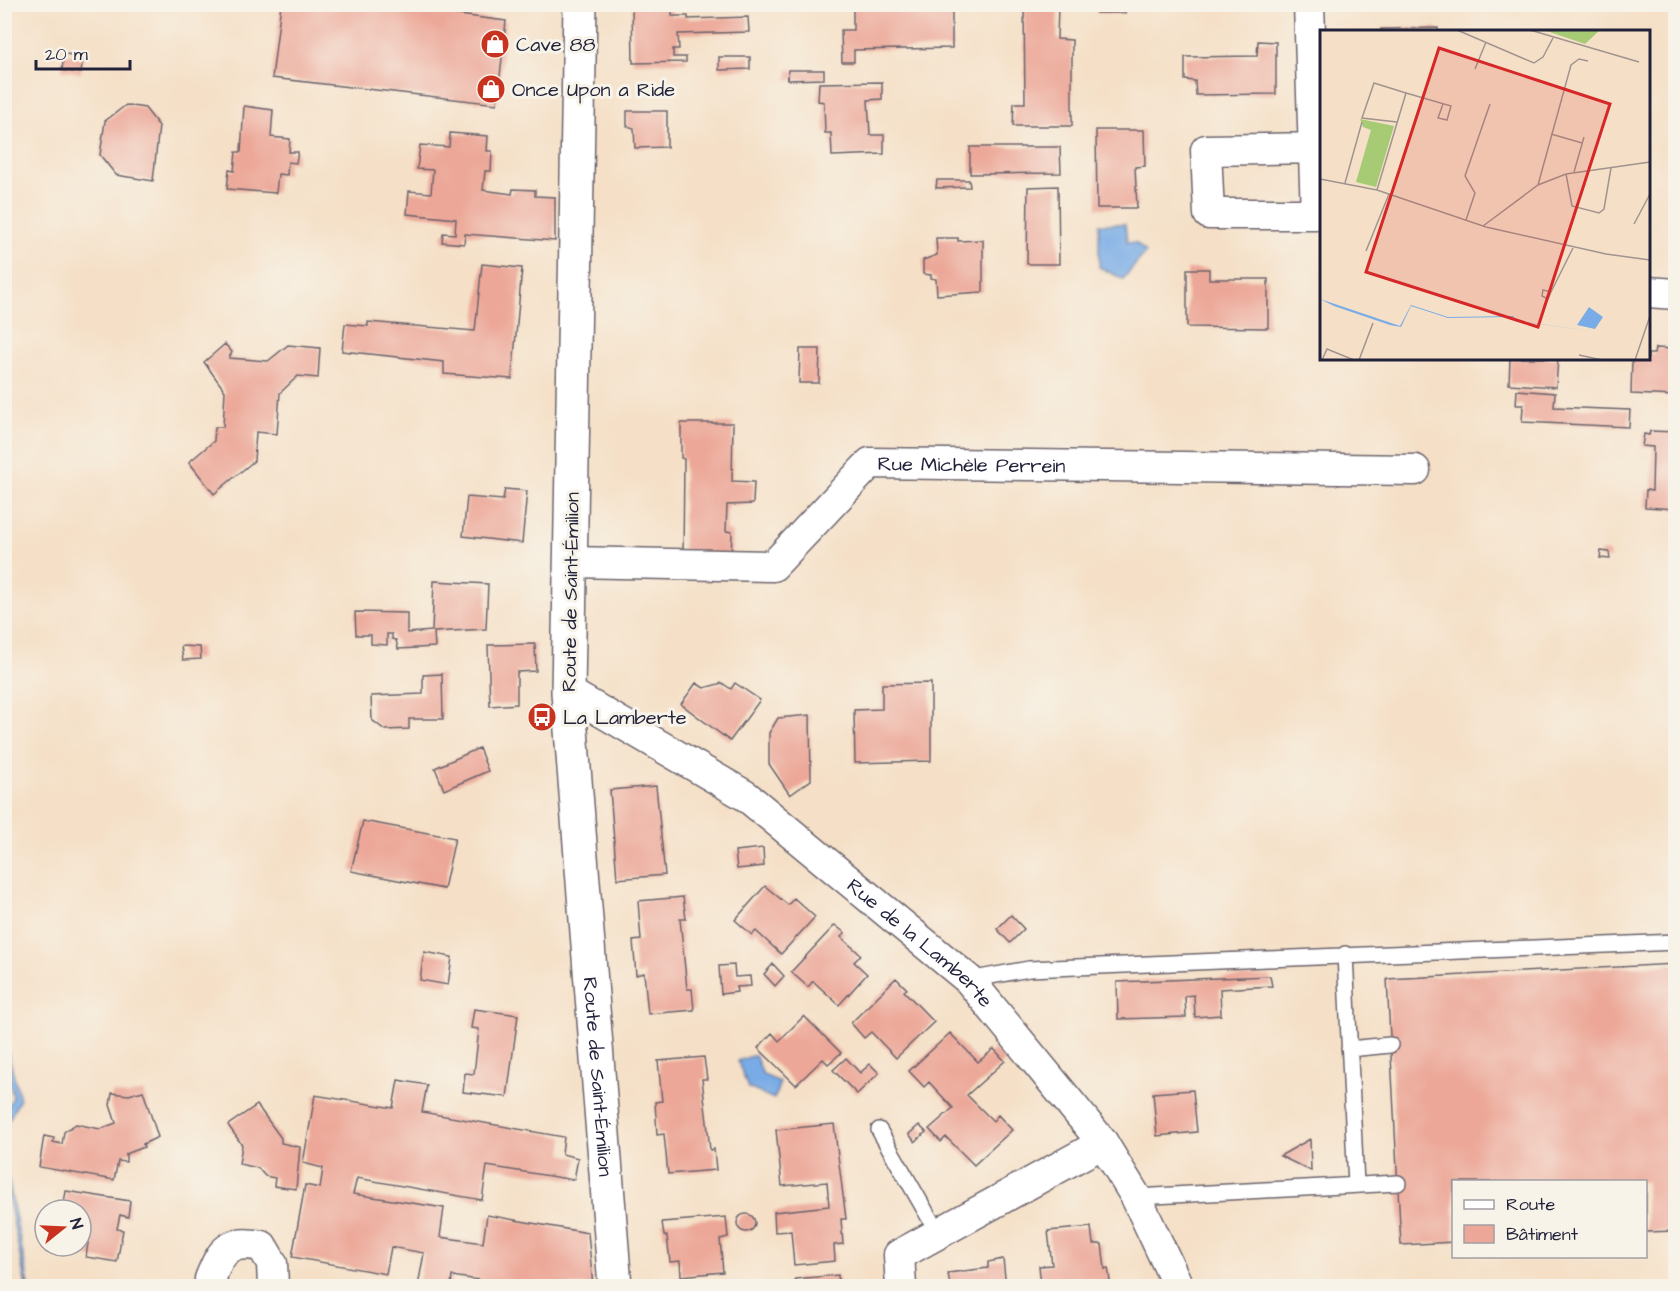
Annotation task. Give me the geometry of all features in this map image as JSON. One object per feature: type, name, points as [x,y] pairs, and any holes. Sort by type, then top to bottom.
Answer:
[{"type":"street","name":"Route de Saint-Émilion","points":[[580,4],[568,692],[615,1287]]},
{"type":"street","points":[[1308,4],[1313,148]]},
{"type":"street","points":[[1650,292],[1676,294]]},
{"type":"street","name":"Rue Michèle Perrein","points":[[570,562],[773,566],[870,463],[1415,470]]},
{"type":"street","name":"Rue de la Lamberte","points":[[568,692],[746,796],[969,980],[1103,1143],[1136,1197],[1178,1287]]},
{"type":"street","points":[[901,1287],[899,1255],[1103,1143]]},
{"type":"street","points":[[213,1287],[210,1279],[221,1254],[242,1242],[262,1246],[272,1263],[273,1287]]},
{"type":"lane","points":[[969,980],[1029,969],[1345,954],[1676,942]]},
{"type":"lane","points":[[1345,954],[1356,1185]]},
{"type":"lane","points":[[1348,1049],[1390,1045]]},
{"type":"lane","points":[[879,1130],[938,1233]]},
{"type":"lane","points":[[1136,1197],[1398,1184]]},
{"type":"water","points":[[1099,224],[1125,224],[1127,242],[1136,243],[1146,252],[1123,279],[1099,267]]},
{"type":"water","points":[[5,1042],[20,1099],[5,1127],[5,1112],[13,1097],[5,1062]]},
{"type":"water","points":[[755,1055],[763,1075],[780,1082],[774,1099],[748,1088],[738,1061]]},
{"type":"water","points":[[5,1163],[29,1286],[26,1286],[5,1181]]},
{"type":"building","points":[[281,4],[373,4],[506,21],[497,104],[272,78]]},
{"type":"building","points":[[853,4],[952,4],[952,48],[854,50],[854,62],[842,62],[841,30],[853,30]]},
{"type":"building","points":[[1096,4],[1125,4],[1125,13],[1096,13]]},
{"type":"building","points":[[632,5],[672,5],[672,16],[688,16],[688,19],[748,17],[749,32],[678,34],[679,49],[673,49],[673,57],[686,57],[686,62],[633,63]]},
{"type":"building","points":[[1024,6],[1058,6],[1057,39],[1072,40],[1072,126],[1013,126],[1014,103],[1025,103]]},
{"type":"building","points":[[1438,28],[1438,30],[1381,30]]},
{"type":"building","points":[[1258,41],[1276,42],[1276,94],[1196,95],[1195,81],[1185,80],[1185,57],[1257,56]]},
{"type":"building","points":[[64,54],[83,56],[81,73],[62,70]]},
{"type":"building","points":[[719,57],[750,57],[750,69],[719,70]]},
{"type":"building","points":[[788,70],[824,70],[824,79],[787,80]]},
{"type":"building","points":[[882,82],[882,99],[868,100],[870,135],[884,135],[884,154],[832,156],[831,133],[825,133],[824,102],[818,101],[819,83]]},
{"type":"building","points":[[126,105],[145,108],[159,126],[153,181],[116,175],[100,155],[105,121]]},
{"type":"building","points":[[244,106],[273,110],[271,137],[290,139],[289,152],[298,152],[296,163],[288,162],[287,175],[278,174],[276,193],[227,189],[229,170],[234,171],[236,152],[241,152]]},
{"type":"building","points":[[627,111],[667,111],[667,147],[635,148],[634,128],[627,126]]},
{"type":"building","points":[[1096,130],[1144,130],[1145,166],[1135,167],[1137,208],[1097,208]]},
{"type":"building","points":[[450,133],[488,136],[487,151],[492,151],[491,171],[485,171],[483,190],[512,194],[513,189],[535,190],[535,196],[555,197],[555,241],[465,234],[464,244],[442,242],[443,233],[455,234],[456,219],[407,214],[409,191],[431,193],[433,170],[417,169],[420,145],[449,147]]},
{"type":"building","points":[[970,147],[1060,147],[1061,173],[970,174]]},
{"type":"building","points":[[937,180],[969,180],[970,187],[936,188]]},
{"type":"building","points":[[1058,186],[1059,264],[1027,264],[1028,187]]},
{"type":"building","points":[[936,238],[958,238],[958,241],[983,240],[983,292],[937,295],[936,279],[931,278],[931,275],[923,274],[923,260],[937,255]]},
{"type":"building","points":[[482,264],[522,268],[512,379],[444,374],[444,362],[342,351],[345,324],[368,326],[368,322],[475,331]]},
{"type":"building","points":[[1187,269],[1209,269],[1209,279],[1268,279],[1268,328],[1187,327]]},
{"type":"building","points":[[225,344],[232,352],[229,358],[268,361],[288,345],[320,348],[318,378],[298,376],[280,393],[277,434],[256,432],[254,461],[214,494],[189,462],[214,441],[215,427],[223,427],[225,391],[204,362]]},
{"type":"building","points":[[1655,348],[1676,349],[1676,396],[1631,394],[1632,360],[1650,360],[1650,354],[1654,354]]},
{"type":"building","points":[[800,349],[820,349],[819,383],[799,383]]},
{"type":"building","points":[[1510,360],[1558,360],[1556,387],[1509,384]]},
{"type":"building","points":[[1517,390],[1555,393],[1554,407],[1630,410],[1629,427],[1522,422],[1523,405],[1516,405]]},
{"type":"building","points":[[681,423],[733,423],[732,481],[754,482],[753,504],[727,505],[726,531],[732,532],[731,557],[683,556],[684,459],[681,458]]},
{"type":"building","points":[[1650,431],[1676,432],[1676,509],[1645,507],[1646,490],[1652,491],[1653,447],[1642,446],[1644,434],[1649,435]]},
{"type":"building","points":[[505,489],[527,491],[522,543],[463,536],[467,497],[503,500]]},
{"type":"building","points":[[1601,551],[1609,552],[1610,559],[1600,558]]},
{"type":"building","points":[[434,581],[488,584],[486,629],[434,632],[435,647],[398,649],[396,640],[392,639],[392,634],[387,634],[387,645],[371,644],[371,635],[356,635],[355,612],[407,613],[407,633],[432,631]]},
{"type":"building","points":[[535,644],[536,671],[517,672],[517,704],[490,706],[488,645]]},
{"type":"building","points":[[181,646],[200,647],[201,659],[183,660]]},
{"type":"building","points":[[442,674],[443,719],[409,719],[409,729],[385,730],[372,720],[371,696],[423,694],[423,675]]},
{"type":"building","points":[[696,683],[704,688],[722,683],[731,689],[735,683],[760,700],[730,741],[681,704]]},
{"type":"building","points":[[931,683],[931,761],[855,763],[854,710],[882,709],[882,684]]},
{"type":"building","points":[[810,715],[811,780],[790,795],[769,764],[769,733],[778,718]]},
{"type":"building","points":[[479,748],[488,771],[444,790],[435,768]]},
{"type":"building","points":[[656,786],[665,875],[617,879],[610,790]]},
{"type":"building","points":[[363,821],[455,838],[444,889],[351,871]]},
{"type":"building","points":[[763,848],[764,866],[737,869],[735,851]]},
{"type":"building","points":[[765,886],[788,905],[794,898],[815,917],[781,954],[756,931],[752,935],[735,920]]},
{"type":"building","points":[[683,897],[686,919],[680,919],[687,989],[692,989],[694,1010],[648,1014],[644,973],[636,975],[633,941],[641,940],[638,901]]},
{"type":"building","points":[[1011,915],[1024,929],[1010,943],[997,929]]},
{"type":"building","points":[[835,925],[845,933],[841,937],[861,955],[854,962],[867,974],[839,1005],[813,981],[808,987],[791,972]]},
{"type":"building","points":[[424,952],[452,957],[448,985],[420,980]]},
{"type":"building","points":[[773,964],[784,976],[775,986],[764,974]]},
{"type":"building","points":[[1676,964],[1676,1231],[1647,1232],[1647,1180],[1452,1180],[1452,1242],[1401,1245],[1387,979]]},
{"type":"building","points":[[734,965],[735,977],[750,976],[751,986],[736,987],[737,992],[721,994],[719,966]]},
{"type":"building","points":[[1270,976],[1272,986],[1220,989],[1221,1015],[1195,1017],[1194,995],[1185,996],[1186,1017],[1118,1019],[1117,982]]},
{"type":"building","points":[[896,978],[907,989],[904,991],[934,1022],[896,1058],[871,1032],[864,1038],[851,1023]]},
{"type":"building","points":[[474,1009],[518,1015],[507,1097],[463,1092],[465,1073],[474,1074],[479,1029],[471,1028]]},
{"type":"building","points":[[804,1016],[841,1053],[828,1064],[823,1059],[796,1085],[758,1048],[772,1033],[779,1041]]},
{"type":"building","points":[[950,1033],[978,1062],[994,1049],[1005,1061],[967,1095],[993,1121],[998,1115],[1012,1130],[974,1165],[946,1137],[941,1142],[929,1129],[953,1108],[929,1082],[924,1087],[909,1071]]},
{"type":"building","points":[[704,1057],[707,1079],[702,1079],[710,1150],[714,1149],[716,1170],[668,1174],[664,1134],[657,1135],[655,1102],[662,1101],[658,1061]]},
{"type":"building","points":[[846,1058],[860,1073],[870,1064],[879,1073],[857,1094],[833,1070]]},
{"type":"building","points":[[398,1080],[427,1085],[422,1112],[564,1137],[562,1154],[578,1158],[574,1180],[487,1166],[482,1200],[357,1178],[353,1194],[444,1208],[440,1237],[483,1243],[487,1215],[588,1233],[593,1286],[498,1284],[497,1286],[478,1286],[478,1280],[452,1276],[451,1286],[418,1286],[424,1253],[391,1247],[386,1274],[292,1257],[305,1185],[320,1188],[323,1168],[303,1163],[315,1095],[393,1108]]},
{"type":"building","points":[[1193,1090],[1197,1132],[1157,1136],[1153,1093]]},
{"type":"building","points":[[143,1091],[158,1137],[143,1144],[144,1147],[126,1154],[126,1162],[118,1161],[114,1180],[39,1167],[44,1136],[54,1138],[53,1142],[62,1144],[64,1132],[76,1124],[100,1129],[116,1123],[110,1105],[112,1093],[129,1095]]},
{"type":"building","points":[[257,1105],[281,1138],[281,1143],[300,1147],[296,1189],[274,1186],[275,1178],[265,1176],[258,1168],[239,1164],[242,1145],[228,1125]]},
{"type":"building","points":[[834,1124],[846,1219],[841,1219],[843,1244],[834,1245],[835,1261],[794,1265],[791,1231],[775,1232],[774,1212],[829,1206],[827,1182],[782,1186],[776,1130]]},
{"type":"building","points":[[919,1125],[926,1132],[915,1142],[909,1134]]},
{"type":"building","points":[[1310,1139],[1311,1171],[1280,1156]]},
{"type":"building","points":[[66,1191],[130,1201],[128,1217],[120,1215],[117,1229],[123,1230],[117,1262],[92,1258],[93,1198],[65,1198]]},
{"type":"building","points":[[742,1214],[750,1214],[755,1219],[753,1230],[742,1232],[737,1227],[737,1219]]},
{"type":"building","points":[[726,1217],[728,1237],[720,1239],[723,1272],[681,1276],[680,1261],[670,1262],[667,1236],[664,1236],[662,1222]]},
{"type":"building","points":[[1091,1227],[1093,1244],[1102,1244],[1105,1269],[1108,1268],[1110,1281],[1041,1286],[1039,1266],[1052,1265],[1048,1231]]},
{"type":"building","points":[[1003,1259],[1006,1286],[950,1286],[948,1273],[988,1268],[988,1262]]},
{"type":"building","points":[[838,1275],[839,1286],[796,1286],[795,1279]]},
{"type":"place","name":"Cave 88","points":[[495,44]]},
{"type":"place","name":"Once Upon a Ride","points":[[491,89]]},
{"type":"place","name":"La Lamberte","points":[[542,717]]}]
